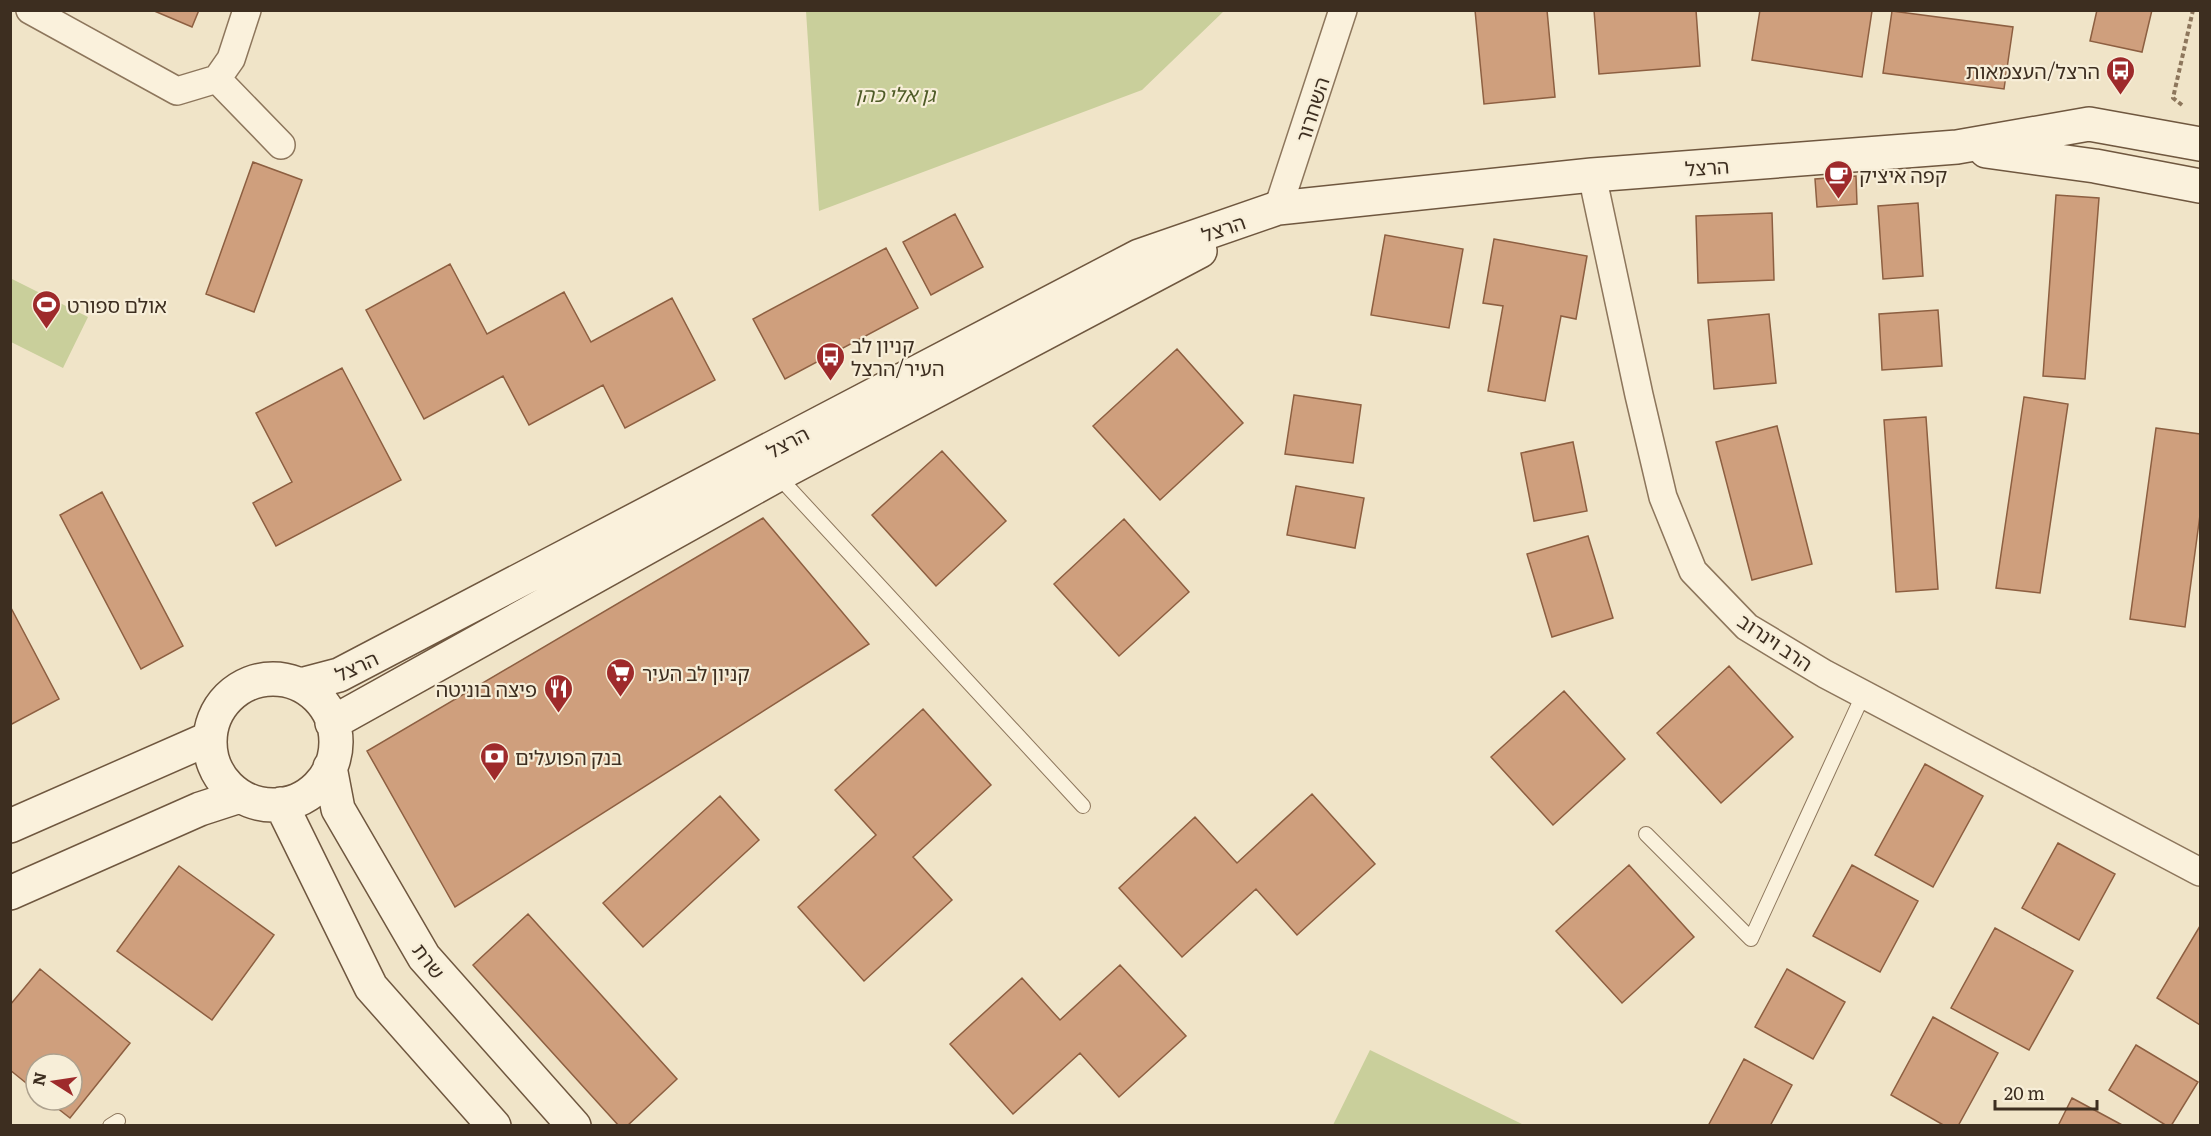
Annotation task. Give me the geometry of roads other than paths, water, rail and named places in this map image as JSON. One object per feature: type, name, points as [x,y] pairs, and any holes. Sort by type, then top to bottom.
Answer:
[{"type":"street","points":[[30,10],[177,91],[217,79],[231,59],[247,10]]},
{"type":"street","name":"השחרור","points":[[1278,208],[1343,10]]},
{"type":"street","points":[[217,79],[281,145]]},
{"type":"street","name":"הרצל","points":[[301,686],[339,675],[1139,256],[1278,208],[1593,175],[1957,147],[2089,124],[2200,144]]},
{"type":"street","name":"הרצל","points":[[1957,147],[2095,166],[2200,186]]},
{"type":"street","name":"הרב וינרוב","points":[[1593,175],[1636,383],[1663,497],[1693,571],[1747,627],[1825,674],[2200,872]]},
{"type":"street","name":"הרצל","points":[[332,723],[777,475],[1151,279],[1278,208]]},
{"type":"street","points":[[267,679],[284,680],[301,686],[315,695],[325,708],[332,723],[335,738],[334,752],[330,766],[319,784],[302,797],[281,804],[260,804],[240,796],[227,786],[217,771],[211,755],[210,738],[213,720],[222,705],[234,692],[250,683],[267,679]]},
{"type":"street","points":[[10,826],[210,738]]},
{"type":"street","name":"שרת","points":[[330,766],[338,808],[424,957],[574,1125]]},
{"type":"street","points":[[10,892],[200,809],[240,796]]},
{"type":"street","points":[[281,804],[371,987],[494,1125]]},
{"type":"lane","points":[[777,475],[1083,806]]},
{"type":"lane","points":[[1646,834],[1751,939],[1864,693]]},
{"type":"place","name":"הרצל/העצמאות","points":[[2121,96]]},
{"type":"place","name":"קפה איציק","points":[[1838,200]]},
{"type":"place","name":"אולם ספורט","points":[[46,330]]},
{"type":"place","name":"קניון לב העיר/הרצל","points":[[830,382]]},
{"type":"place","name":"קניון לב העיר","points":[[621,698]]},
{"type":"place","name":"פיצה בוניטה","points":[[558,714]]},
{"type":"place","name":"בנק הפועלים","points":[[494,782]]},
{"type":"park label","name":"גן אלי כהן","points":[[895,93]]}]
